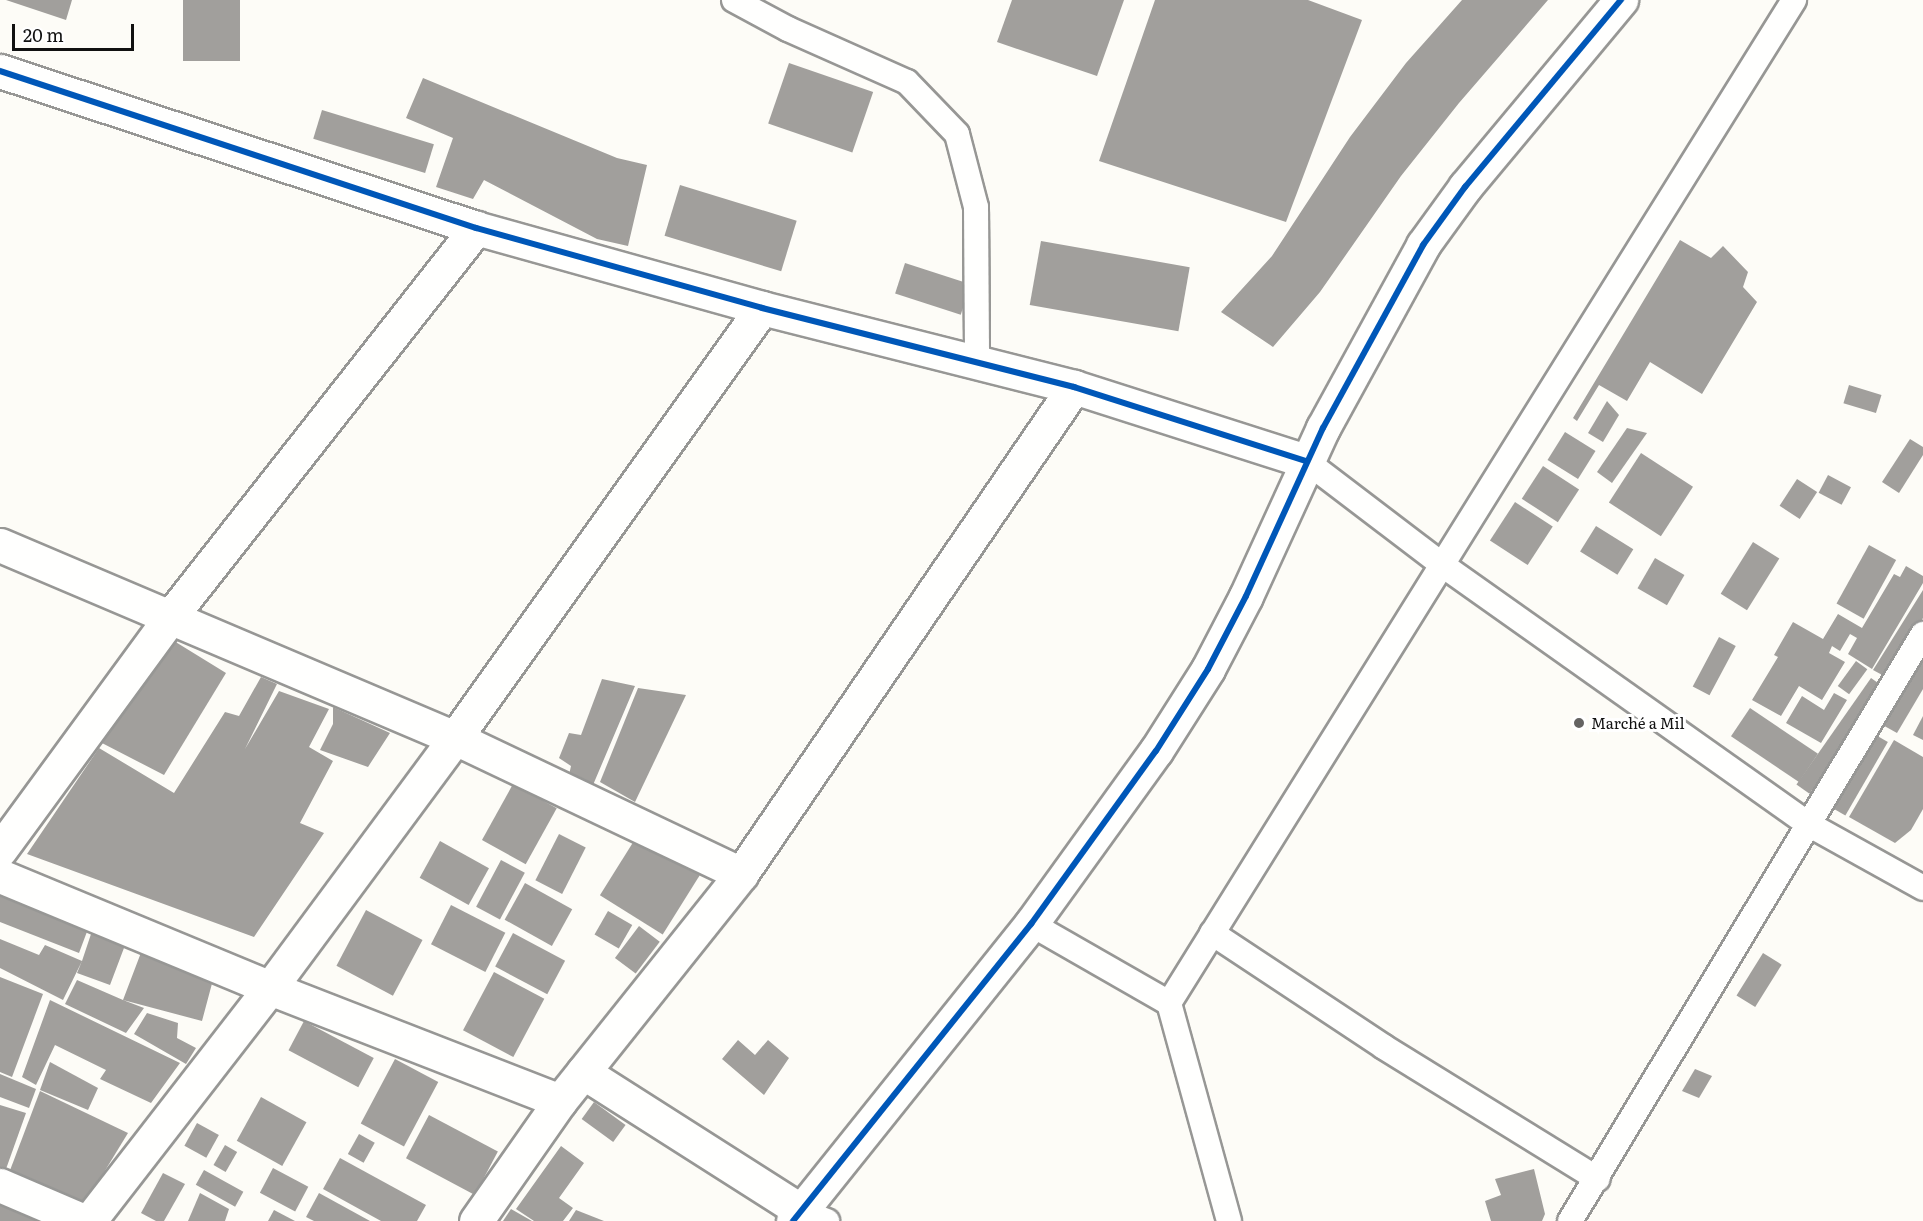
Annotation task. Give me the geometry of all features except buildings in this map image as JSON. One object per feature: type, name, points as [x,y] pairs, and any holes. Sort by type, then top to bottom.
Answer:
[{"type":"street","points":[[583,1072],[807,1218],[1031,924],[1156,751],[1208,669],[1246,596],[1306,461],[1444,213],[1621,0]]},
{"type":"street","points":[[0,71],[476,228],[762,308],[1074,387],[1306,461]]},
{"type":"street","points":[[0,850],[171,616],[476,228]]},
{"type":"street","points":[[89,1221],[270,988],[455,738],[762,308]]},
{"type":"street","points":[[476,1221],[560,1101],[741,874],[1074,387]]},
{"type":"street","points":[[0,545],[455,738],[741,874]]},
{"type":"street","points":[[0,876],[270,988],[560,1101]]},
{"type":"street","points":[[0,1185],[84,1221]]},
{"type":"lane","points":[[734,0],[788,29],[908,82],[957,134],[976,207],[977,361]]},
{"type":"lane","points":[[1169,1003],[1794,0]]},
{"type":"lane","points":[[1306,461],[1441,564],[1810,825],[1923,888]]},
{"type":"lane","points":[[1570,1221],[1598,1179],[1923,634]]},
{"type":"lane","points":[[1031,924],[1169,1003],[1229,1221]]},
{"type":"lane","points":[[1212,933],[1384,1047],[1598,1179]]},
{"type":"cycle path","points":[[793,1221],[1031,924],[1156,751],[1208,669],[1246,596],[1323,428],[1423,245],[1465,187],[1621,0]]},
{"type":"cycle path","points":[[0,71],[476,228],[762,308],[1074,387],[1306,461]]},
{"type":"place","name":"Marché a Mil","points":[[1579,723]]}]
